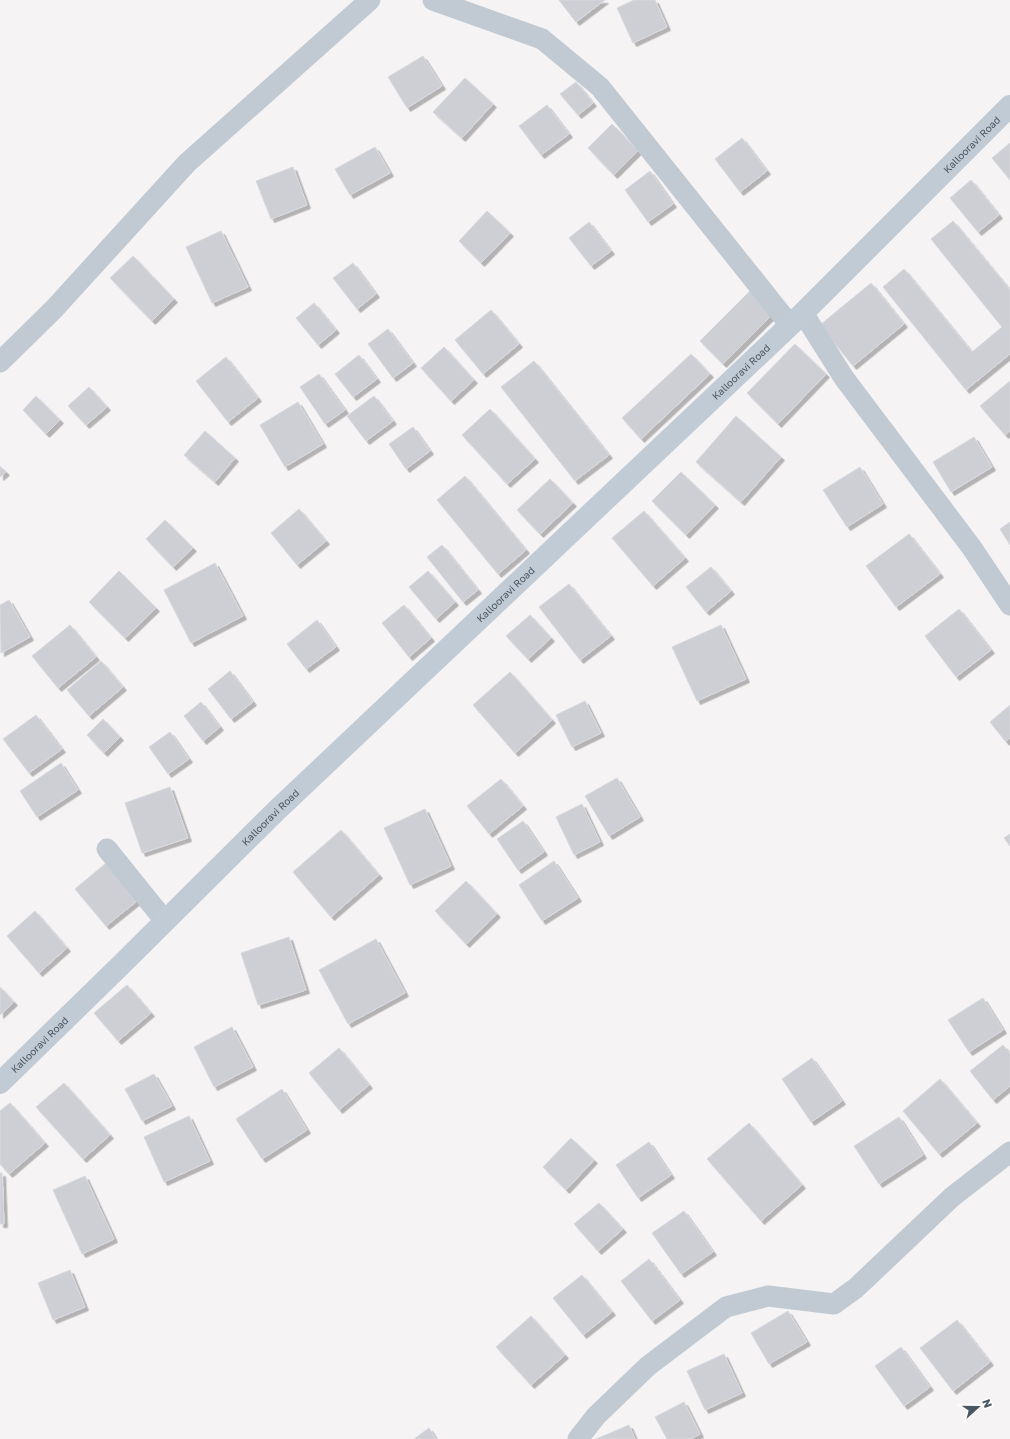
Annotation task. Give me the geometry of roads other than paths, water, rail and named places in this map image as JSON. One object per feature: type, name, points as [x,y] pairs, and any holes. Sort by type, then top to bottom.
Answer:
[{"type":"main road","name":"Kallooravi Road","points":[[0,1083],[276,811],[796,319],[1010,106]]},
{"type":"street","points":[[0,362],[54,309],[187,164],[370,0]]},
{"type":"street","points":[[433,0],[542,39],[600,87],[844,378],[972,548],[1010,605]]},
{"type":"street","points":[[107,849],[165,922]]},
{"type":"street","points":[[578,1439],[596,1416],[648,1366],[726,1307],[768,1296],[834,1304],[856,1288],[952,1197],[1010,1152]]}]
